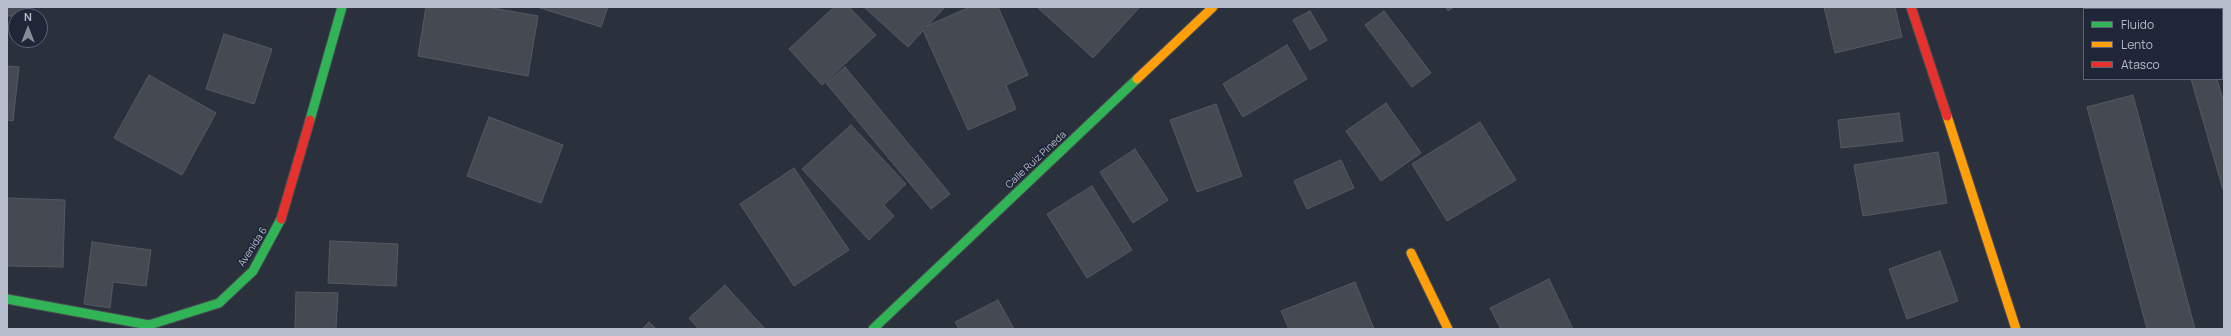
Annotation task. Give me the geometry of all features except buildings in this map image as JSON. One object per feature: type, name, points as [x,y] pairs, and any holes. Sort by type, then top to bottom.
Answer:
[{"type":"street","name":"Avenida 6","points":[[7,299],[149,325],[219,303],[253,271],[279,226],[342,7]]},
{"type":"street","name":"Calle Ruiz Pineda","points":[[873,329],[1213,7]]},
{"type":"street","points":[[1911,7],[2016,329]]},
{"type":"street","points":[[1411,253],[1448,329]]},
{"type":"traffic: fast","points":[[310,120],[342,7]]},
{"type":"traffic: fast","points":[[873,329],[1137,79]]},
{"type":"traffic: fast","points":[[7,299],[149,325],[219,303],[253,271],[281,219]]},
{"type":"traffic: slow","points":[[1137,79],[1213,7]]},
{"type":"traffic: slow","points":[[1947,116],[2016,329]]},
{"type":"traffic: slow","points":[[1411,253],[1448,329]]},
{"type":"traffic: jam","points":[[1911,7],[1947,116]]},
{"type":"traffic: jam","points":[[281,219],[310,120]]}]
